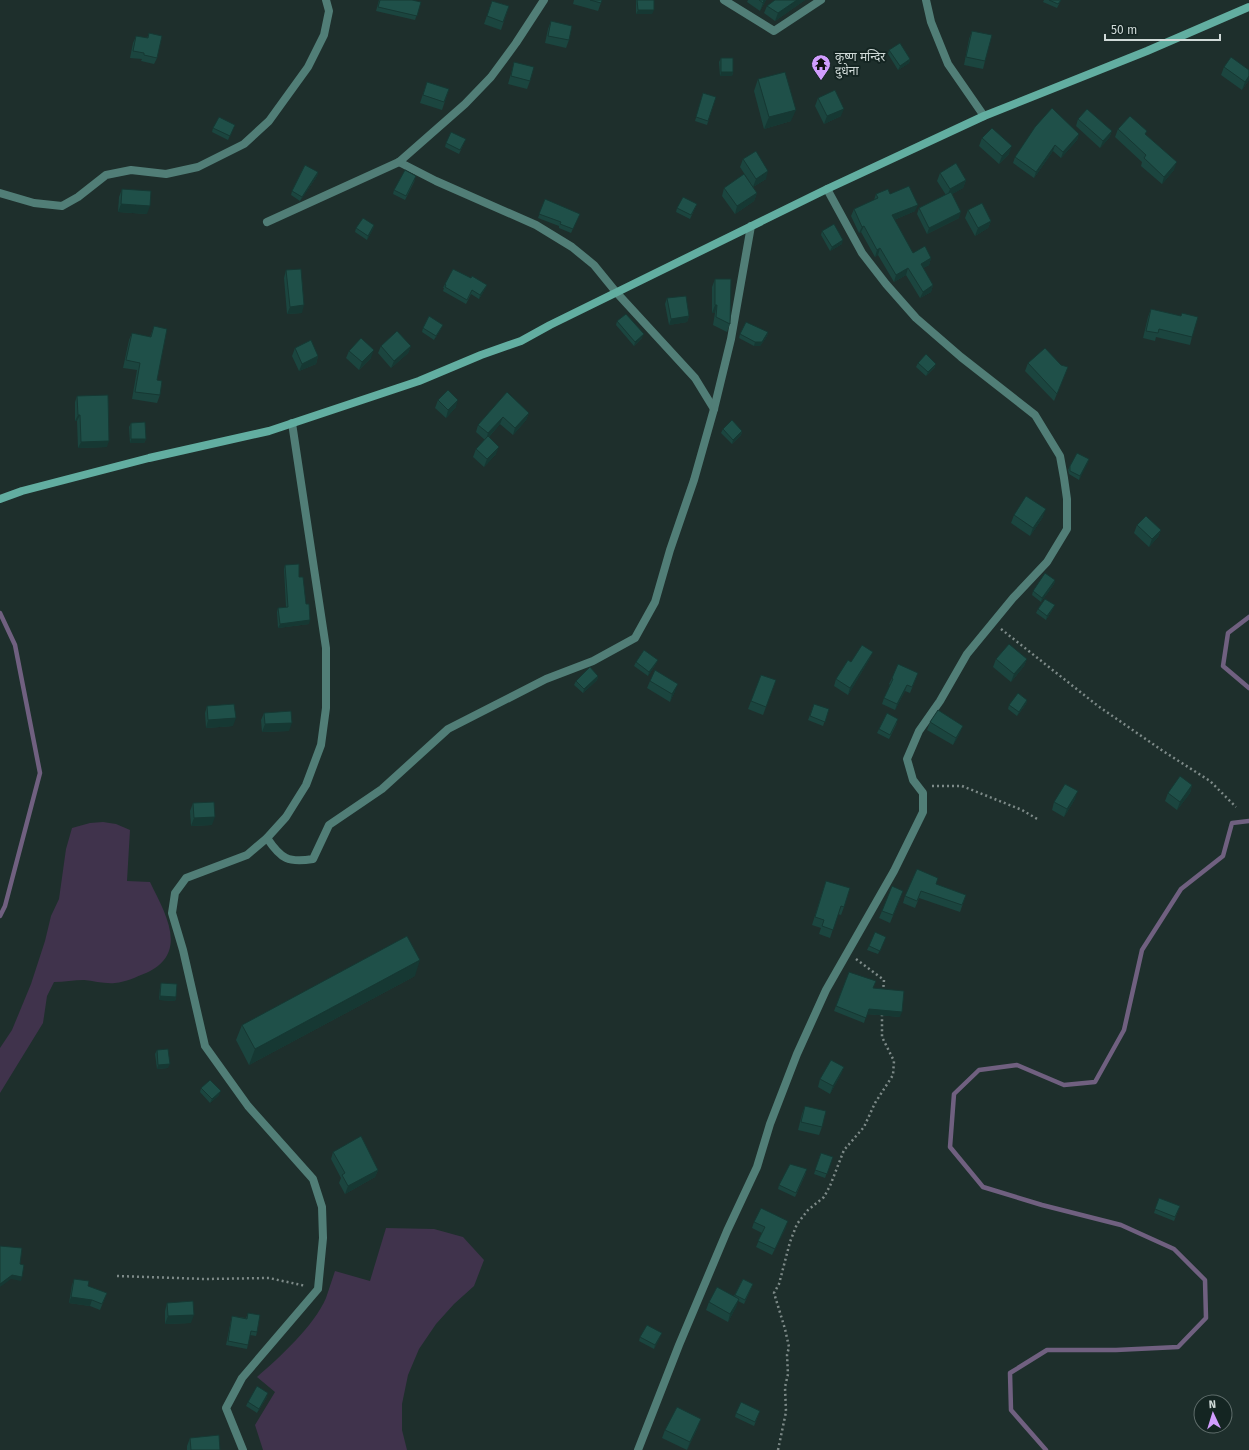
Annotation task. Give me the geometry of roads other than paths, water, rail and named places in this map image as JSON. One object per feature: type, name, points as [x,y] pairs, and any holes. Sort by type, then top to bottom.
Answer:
[{"type":"main road","points":[[0,498],[149,458],[269,431],[419,381],[481,355],[521,341],[550,324],[827,189],[984,116],[1147,51],[1249,7]]},
{"type":"street","points":[[0,193],[34,203],[62,206],[78,197],[106,175],[131,170],[166,174],[198,167],[244,144],[269,121],[308,67],[324,35],[329,11],[326,0]]},
{"type":"street","points":[[267,222],[398,162],[465,104],[491,78],[544,0]]},
{"type":"street","points":[[724,0],[774,31],[821,0]]},
{"type":"street","points":[[926,0],[932,22],[948,64],[984,116]]},
{"type":"street","points":[[398,162],[436,182],[536,225],[572,247],[594,265],[616,292],[695,378],[714,409]]},
{"type":"street","points":[[638,1450],[679,1345],[727,1231],[757,1167],[770,1124],[786,1081],[826,990],[894,871],[923,812],[923,793],[913,780],[907,759],[919,732],[940,701],[967,654],[1013,598],[1047,562],[1067,529],[1067,499],[1060,456],[1035,415],[961,357],[916,318],[886,284],[862,253],[827,189]]},
{"type":"street","points":[[267,838],[275,851],[287,859],[298,862],[313,859],[329,824],[382,790],[448,729],[546,679],[593,661],[635,638],[655,602],[670,550],[694,480],[714,409],[731,339],[752,226]]},
{"type":"street","points":[[243,1450],[226,1408],[242,1378],[318,1289],[323,1238],[322,1207],[313,1179],[248,1106],[205,1046],[183,950],[172,913],[175,892],[186,878],[246,856],[267,838],[286,817],[306,785],[321,745],[326,708],[326,648],[292,423]]},
{"type":"waterway","points":[[0,613],[15,645],[40,773],[5,906],[0,916]]},
{"type":"waterway","points":[[1249,617],[1228,633],[1223,666],[1249,688]]},
{"type":"waterway","points":[[1046,1450],[1011,1410],[1010,1373],[1047,1350],[1116,1350],[1178,1347],[1206,1318],[1205,1280],[1174,1249],[1121,1225],[1042,1205],[983,1187],[950,1147],[954,1094],[979,1070],[1017,1065],[1064,1085],[1095,1082],[1124,1030],[1142,950],[1181,889],[1223,856],[1232,823],[1249,821]]},
{"type":"place","name":"कृष्ण मन्दिर दुधेना","points":[[821,81]]}]
